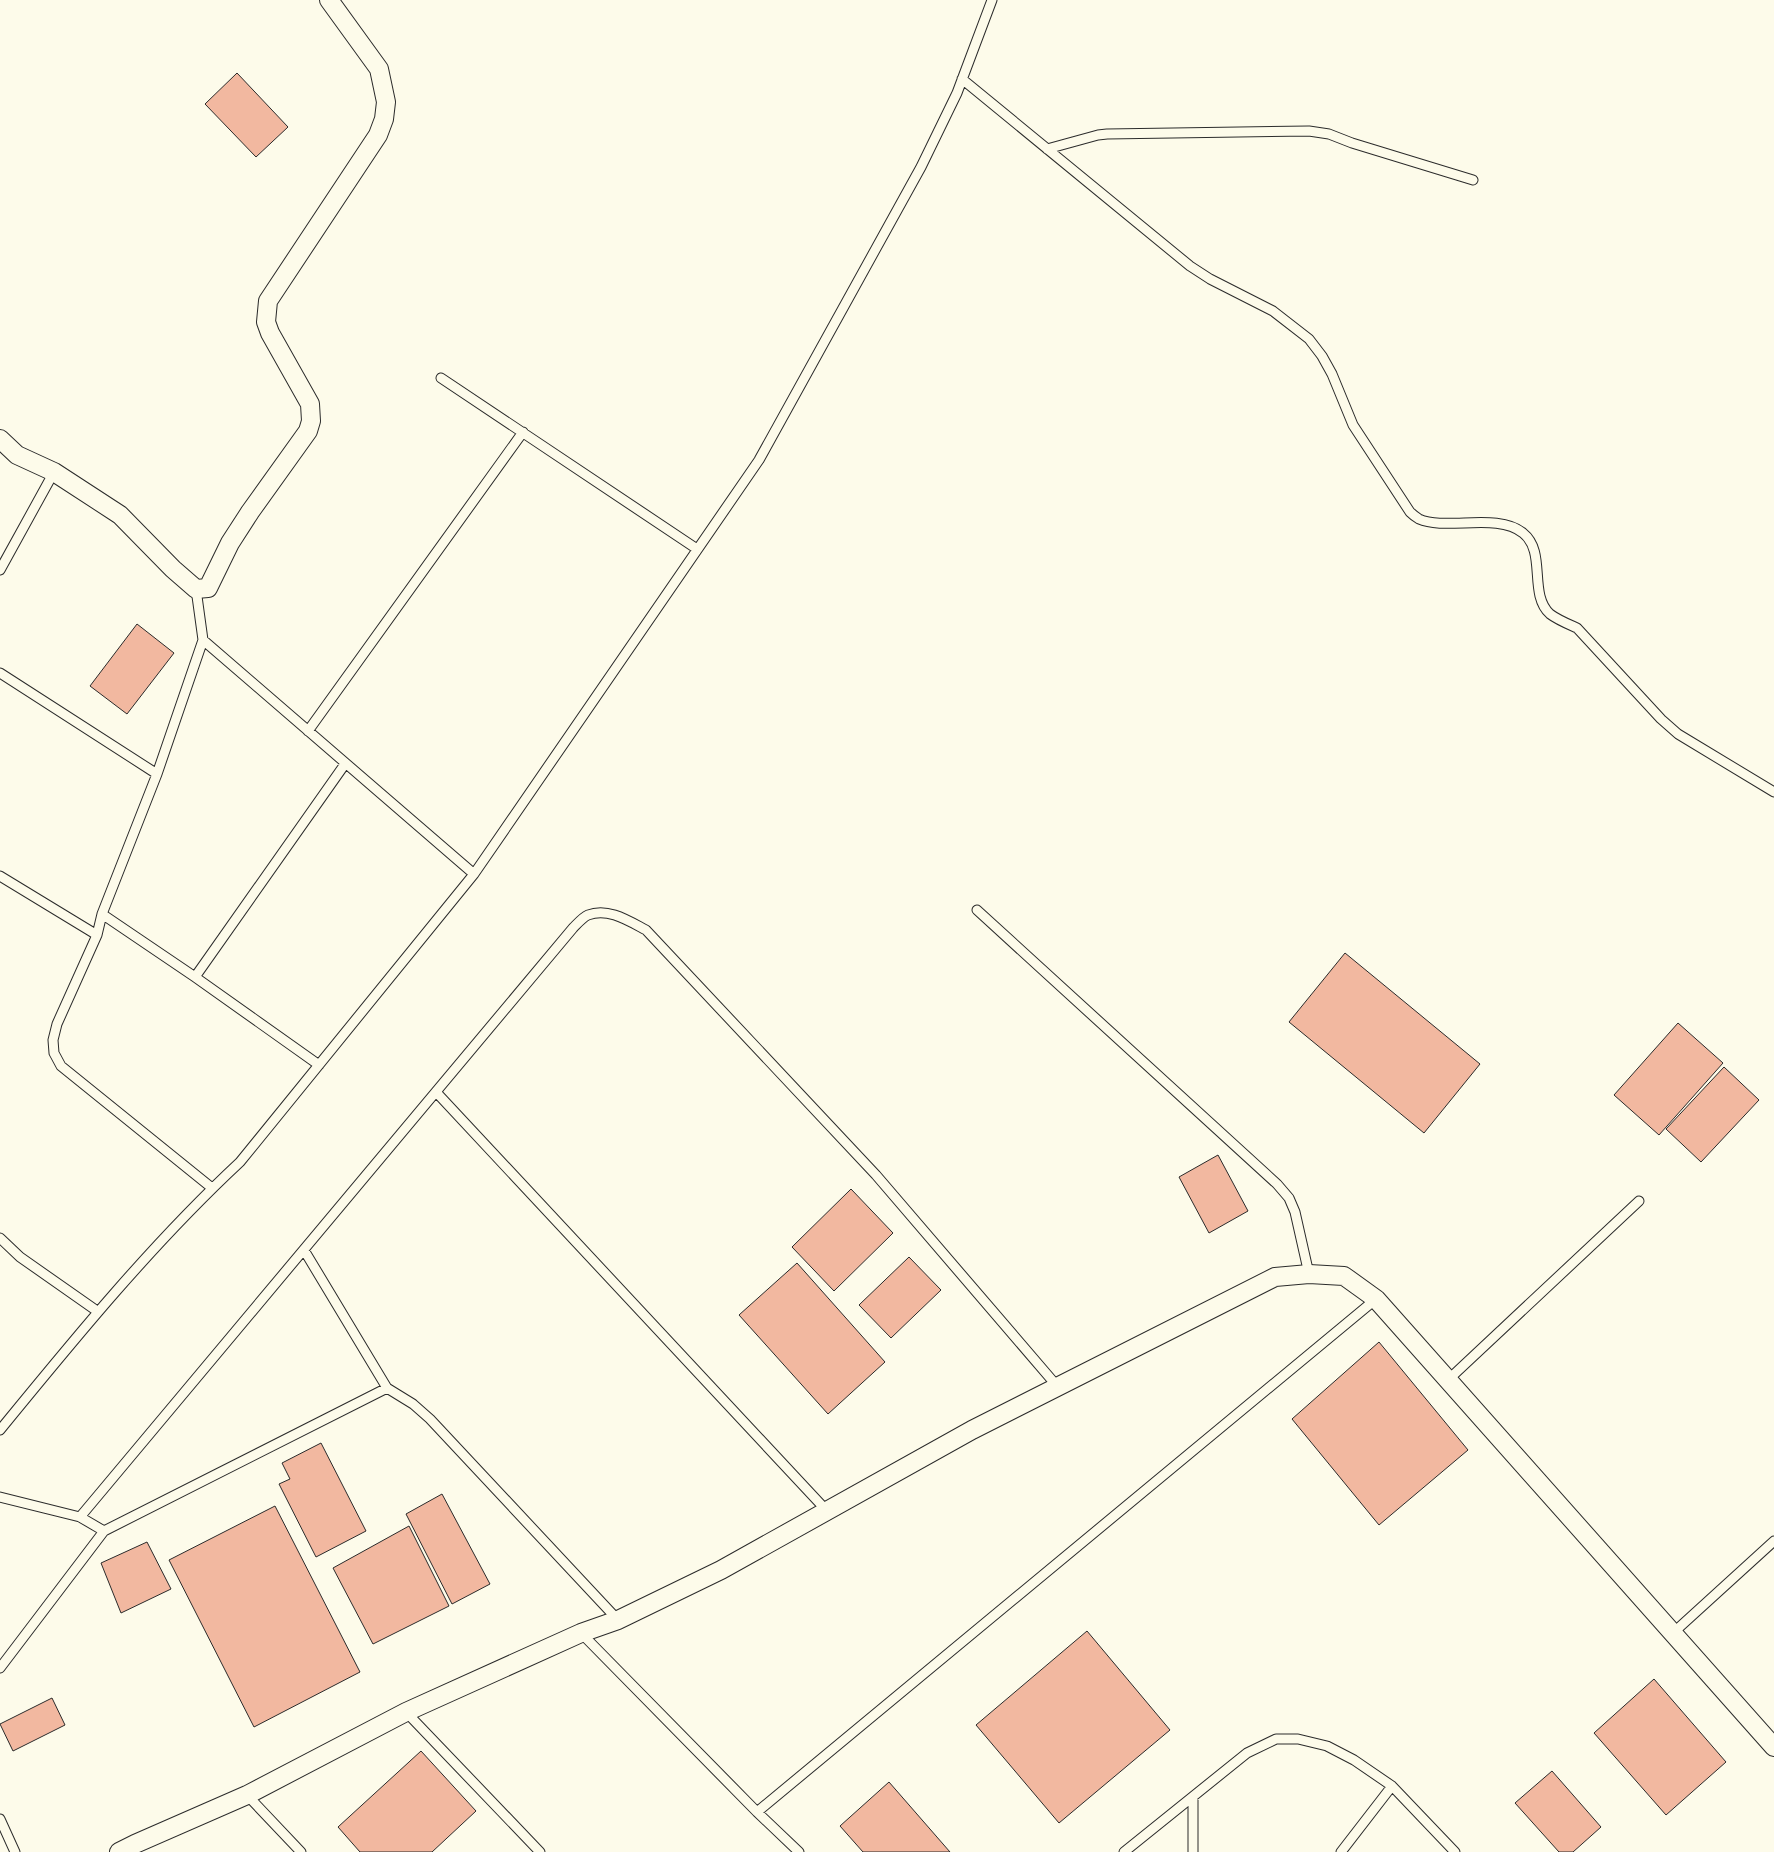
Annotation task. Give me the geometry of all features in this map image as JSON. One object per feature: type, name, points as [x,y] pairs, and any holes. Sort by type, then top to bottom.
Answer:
[{"type":"street","points":[[0,439],[17,455],[54,472],[120,515],[173,569],[196,589],[208,588],[235,535],[308,431],[311,421],[310,404],[270,333],[266,322],[268,300],[378,135],[384,119],[386,102],[379,69],[329,0]]},
{"type":"street","points":[[119,1852],[247,1795],[406,1712],[581,1633],[618,1620],[721,1570],[972,1430],[1275,1277],[1309,1274],[1344,1276],[1376,1299],[1774,1747]]},
{"type":"lane","points":[[0,1430],[98,1311],[212,1188],[240,1162],[474,874],[758,460],[921,168],[962,79],[992,0]]},
{"type":"lane","points":[[962,79],[1190,266],[1210,279],[1273,311],[1309,339],[1322,356],[1332,374],[1353,426],[1410,512],[1418,519],[1432,522],[1504,524],[1523,533],[1531,541],[1542,601],[1549,613],[1577,628],[1661,719],[1678,734],[1774,792]]},
{"type":"lane","points":[[1047,149],[1098,135],[1309,132],[1330,134],[1473,180]]},
{"type":"lane","points":[[441,378],[697,549]]},
{"type":"lane","points":[[308,731],[522,432]]},
{"type":"lane","points":[[0,570],[54,472]]},
{"type":"lane","points":[[196,589],[203,640],[157,774],[102,914],[97,935],[57,1024],[52,1040],[54,1053],[61,1066],[212,1188]]},
{"type":"lane","points":[[203,640],[474,874]]},
{"type":"lane","points":[[0,673],[157,774]]},
{"type":"lane","points":[[195,977],[345,764]]},
{"type":"lane","points":[[0,876],[97,935]]},
{"type":"lane","points":[[977,910],[1277,1184],[1289,1198],[1295,1212],[1309,1274]]},
{"type":"lane","points":[[80,1517],[572,928],[588,915],[606,912],[621,917],[646,930],[869,1168],[1057,1386]]},
{"type":"lane","points":[[102,914],[320,1065]]},
{"type":"lane","points":[[436,1092],[827,1511]]},
{"type":"lane","points":[[1448,1380],[1639,1201]]},
{"type":"lane","points":[[0,1238],[20,1257],[98,1311]]},
{"type":"lane","points":[[304,1250],[387,1388],[413,1404],[430,1419],[618,1620]]},
{"type":"lane","points":[[757,1812],[1376,1299]]},
{"type":"lane","points":[[0,1668],[104,1531],[387,1388]]},
{"type":"lane","points":[[0,1497],[80,1517],[104,1531]]},
{"type":"lane","points":[[1673,1633],[1774,1541]]},
{"type":"lane","points":[[581,1633],[757,1812],[799,1852]]},
{"type":"lane","points":[[406,1712],[540,1852]]},
{"type":"lane","points":[[1124,1852],[1247,1753],[1276,1739],[1298,1739],[1328,1746],[1354,1760],[1392,1786],[1455,1852]]},
{"type":"lane","points":[[1341,1852],[1392,1786]]},
{"type":"lane","points":[[247,1795],[301,1852]]},
{"type":"lane","points":[[1192,1798],[1192,1852]]},
{"type":"lane","points":[[0,1819],[16,1852]]},
{"type":"building","points":[[237,73],[288,127],[256,157],[205,104]]},
{"type":"building","points":[[137,624],[174,653],[127,714],[90,686]]},
{"type":"building","points":[[1345,953],[1480,1064],[1424,1133],[1289,1022]]},
{"type":"building","points":[[1678,1023],[1723,1063],[1659,1135],[1614,1095]]},
{"type":"building","points":[[1724,1067],[1759,1100],[1701,1162],[1666,1129]]},
{"type":"building","points":[[1218,1155],[1248,1211],[1209,1233],[1179,1177]]},
{"type":"building","points":[[851,1189],[893,1233],[834,1291],[792,1247]]},
{"type":"building","points":[[909,1257],[941,1290],[891,1338],[859,1305]]},
{"type":"building","points":[[797,1263],[885,1362],[828,1414],[739,1315]]},
{"type":"building","points":[[1379,1342],[1468,1450],[1379,1525],[1292,1419]]},
{"type":"building","points":[[321,1443],[366,1531],[316,1557],[279,1484],[290,1479],[282,1463]]},
{"type":"building","points":[[442,1494],[490,1584],[452,1604],[406,1514]]},
{"type":"building","points":[[275,1506],[360,1672],[254,1727],[169,1560]]},
{"type":"building","points":[[409,1526],[449,1606],[373,1644],[333,1568]]},
{"type":"building","points":[[147,1542],[171,1589],[121,1613],[101,1563]]},
{"type":"building","points":[[1087,1631],[1170,1730],[1059,1823],[976,1725]]},
{"type":"building","points":[[1654,1679],[1726,1762],[1666,1815],[1594,1733]]},
{"type":"building","points":[[52,1698],[65,1725],[13,1751],[0,1724]]},
{"type":"building","points":[[421,1751],[476,1811],[432,1852],[360,1852],[338,1827]]},
{"type":"building","points":[[1552,1771],[1601,1827],[1573,1852],[1559,1852],[1515,1803]]},
{"type":"building","points":[[889,1782],[950,1852],[863,1852],[840,1826]]}]
